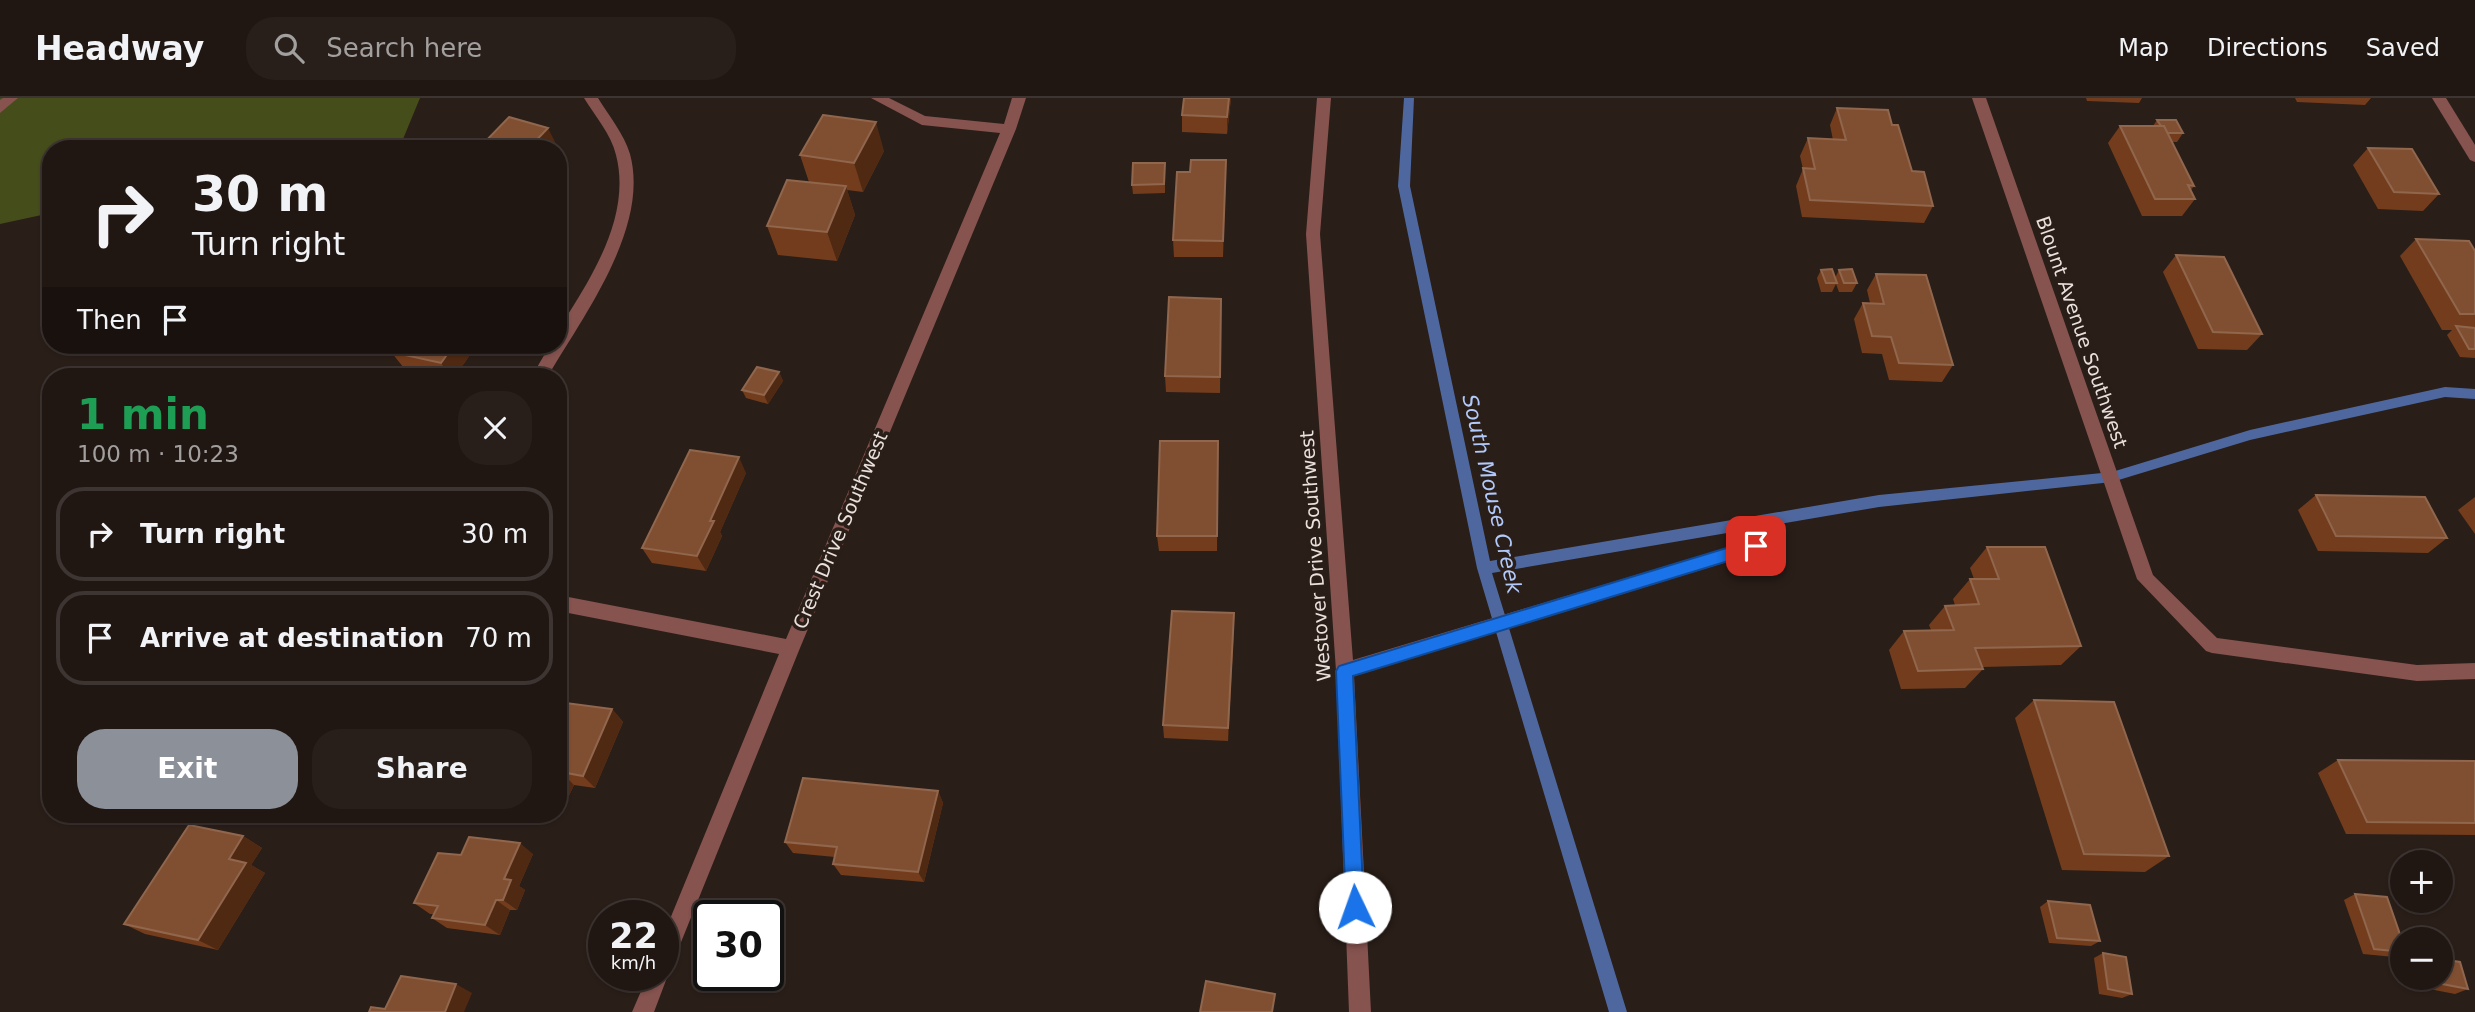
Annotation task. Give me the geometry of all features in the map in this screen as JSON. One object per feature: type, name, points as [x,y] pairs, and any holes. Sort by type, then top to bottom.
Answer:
[{"type":"street","points":[[0,108],[11,98]]},
{"type":"street","points":[[567,330],[601,271],[628,200],[623,155],[591,98]]},
{"type":"street","points":[[878,98],[922,120],[1009,129]]},
{"type":"street","name":"Crest Drive Southwest","points":[[679,922],[790,648],[1009,129],[1019,98]]},
{"type":"street","name":"Westover Drive Southwest","points":[[1324,98],[1313,233],[1345,671],[1360,1012]]},
{"type":"street","name":"Blount Avenue Southwest","points":[[1979,98],[2146,579],[2212,646],[2417,673],[2475,671]]},
{"type":"street","points":[[2438,98],[2475,157]]},
{"type":"street","points":[[1345,671],[1756,546]]},
{"type":"street","points":[[567,605],[790,648]]},
{"type":"street","points":[[643,1012],[652,991]]},
{"type":"green space","points":[[0,98],[420,98],[403,140],[42,140],[42,215],[0,224]]},
{"type":"building","points":[[1184,98],[1229,98],[1227,117],[1182,115]]},
{"type":"building","points":[[1837,108],[1888,110],[1892,125],[1898,125],[1912,171],[1924,172],[1933,206],[1810,200],[1803,168],[1815,169],[1808,138],[1846,140]]},
{"type":"building","points":[[823,115],[876,122],[854,163],[800,155]]},
{"type":"building","points":[[509,117],[548,128],[537,140],[487,140]]},
{"type":"building","points":[[2157,120],[2176,120],[2183,133],[2167,133]]},
{"type":"building","points":[[2120,126],[2164,126],[2194,186],[2188,185],[2195,199],[2155,199]]},
{"type":"building","points":[[2368,148],[2412,149],[2439,194],[2394,192]]},
{"type":"building","points":[[1191,160],[1226,160],[1223,241],[1173,240],[1177,172],[1190,172]]},
{"type":"building","points":[[1133,163],[1165,163],[1164,184],[1132,185]]},
{"type":"building","points":[[787,180],[846,186],[827,232],[767,226]]},
{"type":"building","points":[[2416,239],[2469,241],[2475,251],[2475,314],[2460,314]]},
{"type":"building","points":[[2176,255],[2224,257],[2262,334],[2213,332]]},
{"type":"building","points":[[1832,269],[1837,283],[1826,283],[1821,270]]},
{"type":"building","points":[[1852,269],[1857,283],[1844,283],[1839,270]]},
{"type":"building","points":[[1876,274],[1926,275],[1953,365],[1899,363],[1891,337],[1872,336],[1863,303],[1884,304]]},
{"type":"building","points":[[1169,297],[1221,299],[1220,377],[1165,376]]},
{"type":"building","points":[[2456,326],[2475,328],[2475,349],[2469,349]]},
{"type":"building","points":[[400,354],[448,354],[441,363]]},
{"type":"building","points":[[757,367],[779,372],[764,395],[742,390]]},
{"type":"building","points":[[1160,441],[1218,441],[1217,536],[1157,536]]},
{"type":"building","points":[[690,450],[739,457],[697,556],[642,548]]},
{"type":"building","points":[[2316,495],[2425,497],[2447,538],[2336,536]]},
{"type":"building","points":[[1987,547],[2045,547],[2081,646],[1975,648],[1983,669],[1918,671],[1904,631],[1954,630],[1945,606],[1979,604],[1970,579],[1999,579]]},
{"type":"building","points":[[1172,611],[1234,613],[1228,728],[1163,725]]},
{"type":"building","points":[[2034,700],[2114,702],[2169,856],[2084,854]]},
{"type":"building","points":[[567,703],[612,709],[583,776],[567,773]]},
{"type":"building","points":[[2338,760],[2475,761],[2475,823],[2367,822]]},
{"type":"building","points":[[803,778],[938,791],[918,872],[833,864],[837,847],[785,842]]},
{"type":"building","points":[[189,825],[243,836],[229,859],[246,863],[198,940],[124,924]]},
{"type":"building","points":[[469,837],[520,843],[504,879],[511,880],[503,900],[496,900],[485,925],[432,918],[438,906],[414,903],[438,853],[461,855]]},
{"type":"building","points":[[2355,894],[2387,897],[2390,913],[2393,913],[2397,927],[2390,927],[2390,951],[2374,949]]},
{"type":"building","points":[[2048,901],[2090,905],[2100,941],[2057,938]]},
{"type":"building","points":[[2103,953],[2126,957],[2132,994],[2108,989]]},
{"type":"building","points":[[2453,961],[2460,962],[2468,989],[2453,986]]},
{"type":"building","points":[[401,976],[456,984],[445,1012],[369,1012],[371,1007],[385,1009]]},
{"type":"building","points":[[1206,981],[1275,994],[1272,1012],[1200,1012]]},
{"type":"waterway","name":"South Mouse Creek","points":[[1409,98],[1404,186],[1484,568]]},
{"type":"waterway","points":[[1484,568],[1879,501],[2112,477],[2250,435],[2445,392],[2475,394]]},
{"type":"waterway","name":"South Mouse Creek","points":[[1484,568],[1618,1012]]},
{"type":"route","points":[[1355,907],[1345,671],[1756,546]]}]
